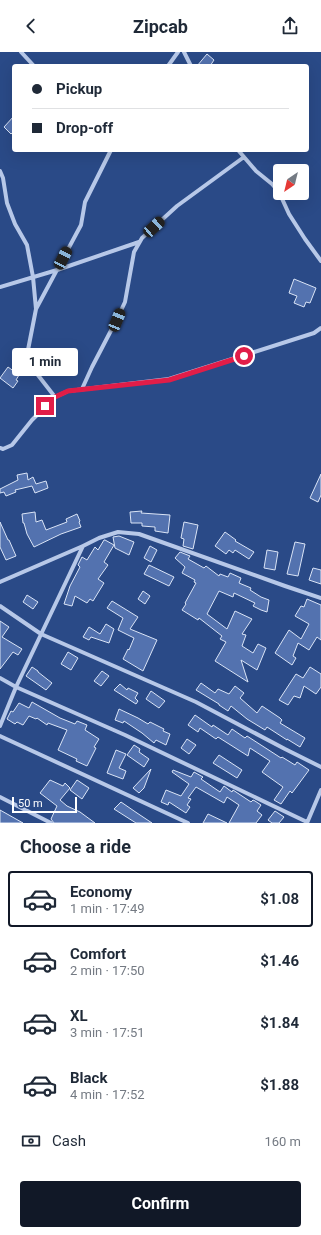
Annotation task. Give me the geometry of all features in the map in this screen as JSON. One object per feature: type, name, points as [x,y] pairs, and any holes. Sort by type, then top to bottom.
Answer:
[{"type":"street","points":[[21,52],[32,64]]},
{"type":"street","points":[[169,64],[178,52]]},
{"type":"street","points":[[184,52],[190,64]]},
{"type":"street","points":[[36,309],[81,224],[85,202],[110,152]]},
{"type":"street","points":[[240,152],[256,171],[279,192],[289,214],[321,261]]},
{"type":"street","points":[[82,389],[92,366],[125,302],[134,252],[139,242],[177,206],[244,157]]},
{"type":"street","points":[[0,171],[3,178],[7,203],[15,224],[27,245],[33,277],[36,309],[27,355],[28,361],[55,397]]},
{"type":"street","points":[[0,287],[58,270],[139,242]]},
{"type":"street","points":[[0,448],[3,449],[12,445],[32,420],[55,397],[68,391],[169,380],[314,334],[321,328]]},
{"type":"street","points":[[0,582],[99,538],[118,532],[138,534],[321,598]]},
{"type":"street","points":[[0,726],[16,687],[83,546]]},
{"type":"street","points":[[0,606],[41,634],[196,702],[321,767]]},
{"type":"street","points":[[0,678],[16,687],[125,735],[307,822],[321,790]]},
{"type":"street","points":[[0,736],[188,823]]},
{"type":"street","points":[[0,797],[51,823]]},
{"type":"building","points":[[207,54],[214,60],[211,64],[199,64]]},
{"type":"building","points":[[12,118],[12,133],[11,134],[4,127]]},
{"type":"building","points":[[294,279],[316,288],[310,303],[306,302],[304,307],[294,303],[297,296],[289,293]]},
{"type":"building","points":[[8,367],[19,375],[16,380],[18,381],[13,388],[0,378]]},
{"type":"building","points":[[27,473],[28,480],[33,477],[36,484],[46,481],[48,488],[35,493],[32,486],[15,490],[16,492],[6,496],[4,492],[0,493],[0,489],[18,480],[17,475]]},
{"type":"building","points":[[321,474],[321,495],[318,502],[310,498]]},
{"type":"building","points":[[142,511],[141,513],[170,515],[168,533],[155,531],[155,527],[142,526],[142,523],[131,523],[130,512]]},
{"type":"building","points":[[35,512],[36,522],[42,520],[46,530],[67,522],[66,519],[77,514],[81,527],[61,534],[34,547],[23,523],[22,514]]},
{"type":"building","points":[[0,522],[16,556],[6,560],[0,547]]},
{"type":"building","points":[[184,522],[198,525],[193,549],[183,546],[184,539],[181,538]]},
{"type":"building","points":[[225,532],[236,540],[235,541],[254,552],[249,559],[235,550],[233,553],[229,550],[226,554],[215,546]]},
{"type":"building","points":[[119,536],[134,542],[129,555],[115,548],[113,537]]},
{"type":"building","points":[[104,540],[114,545],[104,562],[108,565],[98,579],[104,583],[93,601],[90,599],[87,603],[75,596],[72,606],[64,604],[70,586],[80,567],[78,565],[82,557],[87,560],[95,547],[98,550]]},
{"type":"building","points":[[295,542],[305,544],[298,576],[287,574]]},
{"type":"building","points":[[150,546],[157,550],[151,562],[144,558]]},
{"type":"building","points":[[267,550],[278,552],[275,570],[264,568]]},
{"type":"building","points":[[180,552],[190,556],[188,559],[204,568],[206,566],[219,576],[220,574],[228,577],[230,573],[241,578],[239,583],[251,588],[250,590],[269,600],[267,612],[253,606],[255,603],[234,593],[233,597],[219,591],[207,614],[227,629],[235,611],[252,619],[242,634],[246,635],[242,646],[253,653],[258,644],[266,648],[257,670],[241,660],[248,682],[215,661],[226,642],[220,639],[222,636],[199,618],[198,620],[182,610],[196,583],[194,582],[195,580],[182,573],[185,567],[175,558]]},
{"type":"building","points":[[149,565],[174,577],[169,586],[144,574]]},
{"type":"building","points":[[313,568],[321,570],[321,584],[309,580]]},
{"type":"building","points":[[143,591],[150,596],[145,604],[138,599]]},
{"type":"building","points":[[27,595],[38,602],[33,609],[23,602]]},
{"type":"building","points":[[307,599],[321,605],[321,640],[317,637],[309,650],[298,643],[293,656],[296,658],[292,665],[275,653],[289,630],[301,639],[309,624],[295,616],[301,606],[304,607]]},
{"type":"building","points":[[112,601],[138,617],[130,629],[157,640],[143,671],[123,659],[134,638],[118,630],[123,618],[107,608]]},
{"type":"building","points":[[0,621],[9,627],[2,637],[22,649],[18,655],[13,652],[0,669]]},
{"type":"building","points":[[106,624],[114,629],[109,643],[91,637],[89,640],[83,637],[89,627],[100,634]]},
{"type":"building","points":[[68,652],[78,658],[71,670],[61,664]]},
{"type":"building","points":[[32,667],[52,683],[46,690],[26,676]]},
{"type":"building","points":[[310,667],[321,674],[321,687],[316,694],[304,686],[300,698],[294,696],[288,705],[279,700],[296,674],[303,678]]},
{"type":"building","points":[[102,671],[109,676],[101,686],[94,681]]},
{"type":"building","points":[[201,683],[215,693],[218,689],[229,694],[235,686],[244,693],[240,698],[257,713],[262,706],[280,718],[282,720],[280,723],[305,738],[300,747],[267,727],[265,730],[247,719],[231,706],[228,711],[196,690]]},
{"type":"building","points":[[120,684],[127,690],[128,688],[138,693],[135,698],[138,701],[136,704],[114,690]]},
{"type":"building","points":[[151,691],[165,701],[159,708],[146,699]]},
{"type":"building","points":[[32,702],[60,718],[75,724],[77,721],[87,725],[85,730],[99,739],[94,747],[96,748],[87,766],[76,761],[77,759],[58,750],[67,730],[48,723],[47,725],[37,718],[36,719],[29,716],[23,725],[17,722],[15,724],[7,719],[11,711],[13,712],[19,703],[29,708]]},
{"type":"building","points":[[119,709],[148,724],[150,722],[164,729],[163,731],[170,734],[166,745],[156,740],[154,743],[124,721],[123,723],[115,720]]},
{"type":"building","points":[[195,715],[212,727],[213,725],[228,735],[232,729],[245,738],[247,736],[281,758],[282,757],[295,765],[297,762],[309,770],[292,793],[290,791],[281,804],[274,800],[283,787],[262,772],[270,761],[250,748],[248,756],[218,737],[216,739],[200,728],[198,732],[188,725]]},
{"type":"building","points":[[187,739],[196,745],[189,754],[181,748]]},
{"type":"building","points":[[134,745],[140,749],[139,752],[149,759],[144,767],[127,755]]},
{"type":"building","points":[[116,750],[126,754],[119,768],[126,771],[123,779],[107,773]]},
{"type":"building","points":[[219,755],[242,770],[237,778],[213,763]]},
{"type":"building","points":[[151,769],[144,788],[139,793],[133,788]]},
{"type":"building","points":[[173,770],[191,777],[194,772],[203,777],[201,779],[220,792],[224,786],[251,802],[253,800],[255,801],[261,805],[257,811],[262,815],[256,823],[229,823],[239,805],[227,797],[224,803],[196,787],[188,798],[191,799],[187,805],[190,807],[186,813],[169,802],[168,805],[161,802],[166,790],[181,796],[189,784],[172,772]]},
{"type":"building","points":[[50,780],[63,786],[65,783],[70,788],[60,800],[95,823],[54,823],[51,819],[57,806],[40,793]]},
{"type":"building","points":[[77,780],[89,788],[82,799],[70,790]]},
{"type":"building","points":[[121,802],[152,823],[136,823],[114,809]]},
{"type":"building","points":[[0,810],[23,823],[0,823]]},
{"type":"building","points":[[275,811],[284,817],[279,823],[272,823],[268,820]]},
{"type":"building","points":[[208,814],[227,823],[203,823]]},
{"type":"route","points":[[45,406],[55,397],[68,391],[169,380],[244,356]]}]
